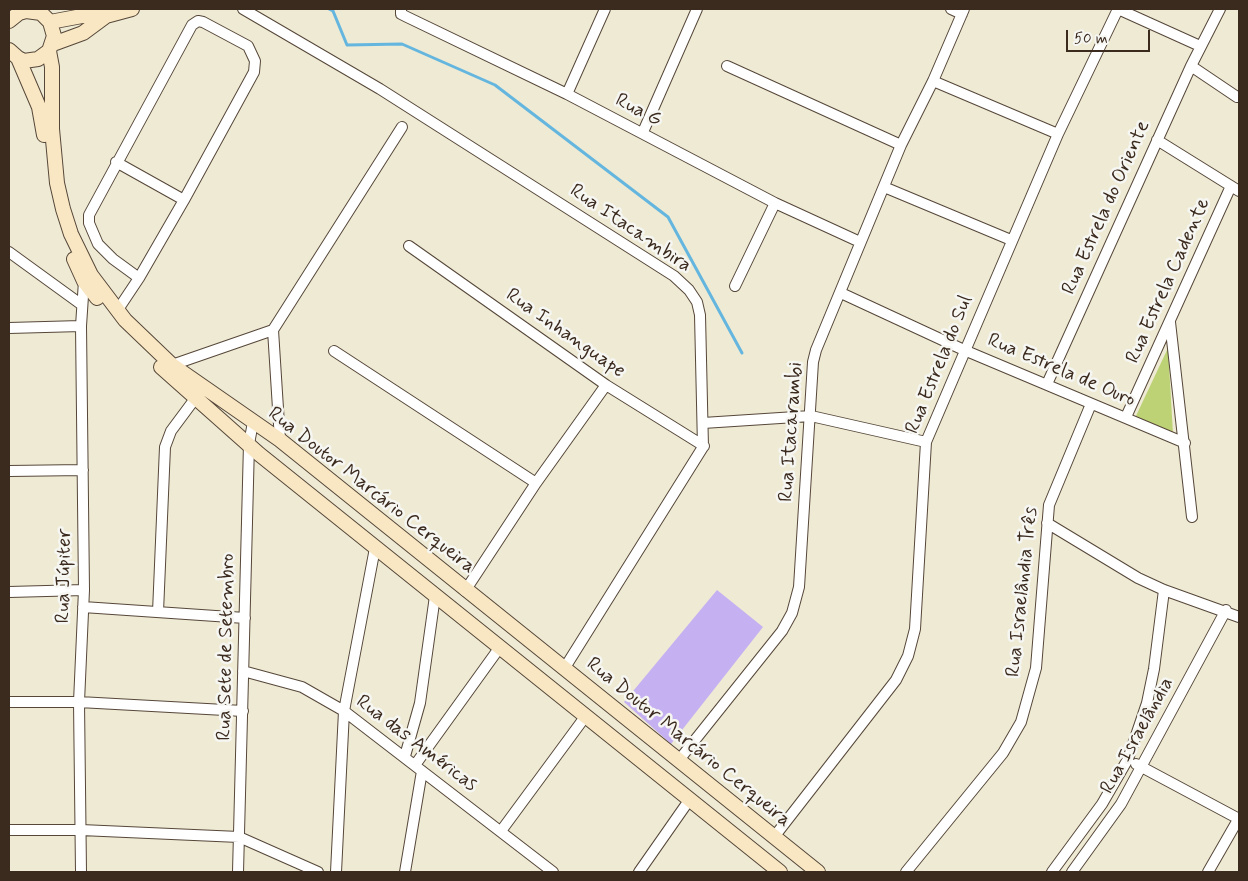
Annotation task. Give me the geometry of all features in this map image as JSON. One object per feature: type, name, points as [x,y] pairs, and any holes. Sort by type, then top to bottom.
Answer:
[{"type":"street","points":[[14,16],[34,11],[49,16],[106,16],[132,9]]},
{"type":"street","name":"Rua Itacambira","points":[[243,9],[380,89],[487,156],[674,276],[690,290],[697,302],[700,315],[704,446]]},
{"type":"street","points":[[567,94],[605,9]]},
{"type":"street","points":[[643,132],[697,9]]},
{"type":"street","points":[[951,9],[963,11]]},
{"type":"street","points":[[1118,9],[1200,46]]},
{"type":"street","name":"Rua Estrela do Sul","points":[[774,837],[896,680],[908,656],[915,629],[926,442],[1058,134],[1118,9]]},
{"type":"street","name":"Rua Estrela do Oriente","points":[[1047,384],[1200,46],[1220,9]]},
{"type":"street","name":"Rua G","points":[[400,10],[643,132],[775,203],[860,242]]},
{"type":"street","name":"Rua Itacarambi","points":[[679,760],[782,631],[792,613],[799,587],[813,362],[822,334],[841,293],[860,242],[901,145],[933,81],[963,11]]},
{"type":"street","name":"Rua Doutor Marcário Cerqueira","points":[[49,16],[53,29],[51,47],[52,129],[57,183],[71,234],[92,275],[117,311],[144,340],[172,364],[280,440],[465,591],[818,872]]},
{"type":"street","points":[[13,54],[31,61],[38,59],[51,47],[83,33],[106,16]]},
{"type":"street","points":[[117,311],[139,278],[184,200],[254,72],[255,61],[248,46],[204,22],[198,21],[192,25],[94,203],[89,223],[104,251],[139,278]]},
{"type":"street","name":"Rua Doutor Marcário Cerqueira","points":[[13,54],[42,117],[48,183],[63,238],[84,281],[138,345],[249,444],[375,548],[780,872]]},
{"type":"street","points":[[727,66],[901,145]]},
{"type":"street","points":[[1191,66],[1238,97]]},
{"type":"street","points":[[933,81],[1058,134]]},
{"type":"street","points":[[280,440],[272,330],[402,127]]},
{"type":"street","points":[[1157,140],[1235,189]]},
{"type":"street","points":[[116,162],[184,200]]},
{"type":"street","points":[[884,187],[1011,240]]},
{"type":"street","name":"Rua Estrela Cadente","points":[[1126,417],[1170,321],[1235,189]]},
{"type":"street","points":[[735,286],[775,203]]},
{"type":"street","name":"Rua Inhanguape","points":[[409,246],[606,385],[704,446]]},
{"type":"street","points":[[9,252],[82,305]]},
{"type":"street","name":"Rua Júpiter","points":[[81,872],[80,702],[84,590],[82,305],[84,281]]},
{"type":"street","name":"Rua Estrela de Ouro","points":[[841,293],[964,350],[1185,443]]},
{"type":"street","points":[[1170,321],[1192,517]]},
{"type":"street","points":[[9,328],[82,326]]},
{"type":"street","points":[[172,364],[272,330]]},
{"type":"street","points":[[334,351],[536,483]]},
{"type":"street","points":[[465,591],[536,483],[606,385]]},
{"type":"street","points":[[158,612],[164,447],[176,425],[197,396]]},
{"type":"street","name":"Rua Israelândia Três","points":[[906,872],[1003,753],[1021,722],[1036,668],[1050,498],[1091,404]]},
{"type":"street","points":[[703,423],[811,416],[926,442]]},
{"type":"street","name":"Rua Sete de Setembro","points":[[238,872],[249,444],[253,422]]},
{"type":"street","points":[[564,669],[704,446]]},
{"type":"street","points":[[9,471],[84,470]]},
{"type":"street","points":[[1047,523],[1131,574],[1164,590],[1226,610],[1239,617]]},
{"type":"street","points":[[336,872],[344,711],[375,548]]},
{"type":"street","points":[[9,592],[84,590]]},
{"type":"street","points":[[1052,872],[1102,804],[1128,759],[1147,703],[1154,669],[1164,590]]},
{"type":"street","points":[[405,756],[420,703],[435,596]]},
{"type":"street","points":[[83,607],[245,618]]},
{"type":"street","name":"Rua Israelândia","points":[[1072,872],[1121,804],[1226,610]]},
{"type":"street","points":[[405,872],[418,768],[500,647]]},
{"type":"street","name":"Rua das Américas","points":[[243,671],[302,687],[344,711],[405,756],[553,872]]},
{"type":"street","points":[[570,704],[581,698],[587,687]]},
{"type":"street","points":[[9,702],[80,702],[243,711]]},
{"type":"street","points":[[598,727],[597,718],[599,712],[604,708],[612,707]]},
{"type":"street","points":[[501,831],[585,717]]},
{"type":"street","points":[[1128,759],[1239,819],[1208,872]]},
{"type":"street","points":[[639,872],[690,799]]},
{"type":"street","points":[[9,830],[80,830],[239,837],[318,872]]},
{"type":"green space","points":[[1168,348],[1173,434],[1135,418]]},
{"type":"building","points":[[717,590],[763,627],[671,744],[624,702]]},
{"type":"waterway","points":[[329,9],[333,11],[347,45],[402,44],[495,85],[668,217],[742,353]]}]
